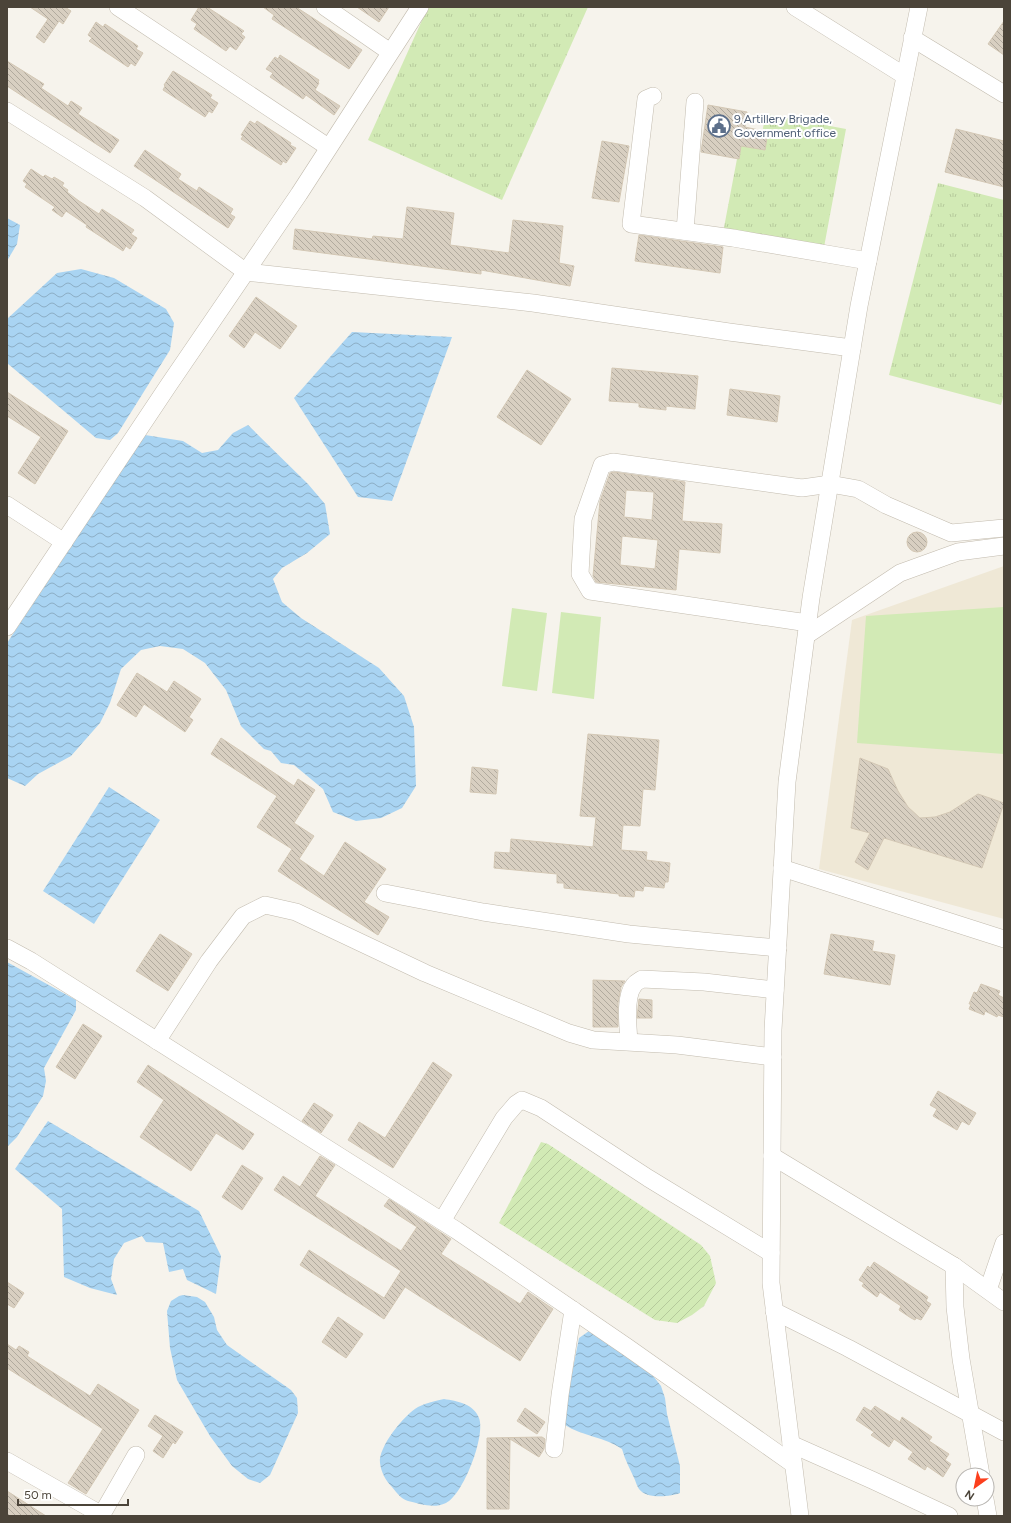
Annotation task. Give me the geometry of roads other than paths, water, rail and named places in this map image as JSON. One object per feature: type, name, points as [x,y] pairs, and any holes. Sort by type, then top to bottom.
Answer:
[{"type":"street","points":[[118,7],[328,147]]},
{"type":"street","points":[[325,7],[390,52]]},
{"type":"street","points":[[7,627],[246,272],[420,7]]},
{"type":"street","points":[[795,7],[905,76]]},
{"type":"street","points":[[800,1516],[771,1283],[775,990],[787,782],[808,629],[852,348],[918,7]]},
{"type":"street","points":[[912,38],[1004,94]]},
{"type":"street","points":[[653,96],[646,99],[631,224],[685,231],[868,261]]},
{"type":"street","points":[[685,231],[696,102]]},
{"type":"street","points":[[7,111],[145,198],[246,272],[533,303],[729,332],[852,348]]},
{"type":"street","points":[[1004,528],[951,533],[886,505],[858,489],[830,484],[802,488],[613,462],[602,465],[583,519],[580,574],[590,591],[808,629],[900,573],[958,552],[1004,546]]},
{"type":"street","points":[[7,505],[64,542]]},
{"type":"street","points":[[782,868],[1004,939]]},
{"type":"street","points":[[385,893],[484,912],[629,934],[778,948]]},
{"type":"street","points":[[157,1041],[209,961],[243,916],[264,905],[296,912],[425,973],[569,1033],[593,1040],[629,1041],[773,1057]]},
{"type":"street","points":[[7,948],[32,961],[442,1221],[573,1310],[793,1464]]},
{"type":"street","points":[[629,1041],[628,1000],[631,990],[635,984],[642,979],[704,982],[775,990]]},
{"type":"street","points":[[442,1221],[504,1118],[516,1104],[522,1100],[541,1108],[648,1178],[771,1253]]},
{"type":"street","points":[[772,1156],[954,1266],[1004,1302]]},
{"type":"street","points":[[988,1290],[1004,1243]]},
{"type":"street","points":[[954,1266],[956,1314],[980,1467]]},
{"type":"street","points":[[554,1449],[560,1395],[573,1310]]},
{"type":"street","points":[[774,1311],[848,1348],[1004,1432]]},
{"type":"street","points":[[791,1444],[949,1516]]},
{"type":"street","points":[[7,1460],[102,1516],[136,1455]]},
{"type":"water","points":[[7,218],[20,225],[17,244],[7,261]]},
{"type":"water","points":[[81,269],[114,278],[166,309],[174,323],[170,350],[118,433],[110,440],[96,438],[7,363],[7,319],[57,273]]},
{"type":"water","points":[[352,332],[452,337],[392,501],[358,497],[294,398]]},
{"type":"water","points":[[248,425],[308,484],[325,504],[330,534],[307,553],[282,568],[273,579],[282,602],[301,618],[379,668],[404,696],[414,727],[416,786],[402,808],[381,818],[356,821],[333,812],[323,789],[294,765],[281,763],[271,751],[264,749],[241,726],[226,690],[205,663],[183,649],[160,646],[141,650],[121,669],[110,703],[100,723],[71,756],[38,774],[25,786],[7,778],[7,643],[145,435],[183,441],[202,453],[218,450],[233,433]]},
{"type":"water","points":[[109,787],[160,820],[94,924],[43,891]]},
{"type":"water","points":[[7,962],[76,1000],[76,1010],[44,1068],[46,1081],[43,1096],[17,1137],[7,1147]]},
{"type":"water","points":[[48,1121],[199,1211],[221,1256],[216,1294],[187,1280],[183,1269],[169,1272],[163,1243],[146,1242],[142,1236],[124,1243],[114,1259],[111,1279],[117,1295],[90,1288],[64,1277],[62,1209],[15,1169]]},
{"type":"water","points":[[183,1295],[197,1297],[205,1302],[214,1317],[217,1330],[227,1345],[291,1390],[297,1398],[298,1413],[270,1475],[260,1483],[248,1479],[232,1466],[210,1436],[177,1380],[170,1348],[167,1311],[171,1301]]},
{"type":"water","points":[[589,1331],[650,1372],[661,1386],[680,1466],[680,1493],[652,1496],[642,1492],[637,1486],[622,1449],[565,1425],[566,1403],[579,1338]]},
{"type":"water","points":[[444,1399],[469,1406],[477,1413],[480,1426],[479,1438],[472,1464],[453,1498],[441,1505],[422,1505],[408,1501],[399,1496],[381,1470],[380,1456],[387,1440],[399,1424],[412,1411],[424,1404]]},
{"type":"place","name":"9 Artillery Brigade, Government office","points":[[719,126]]}]
